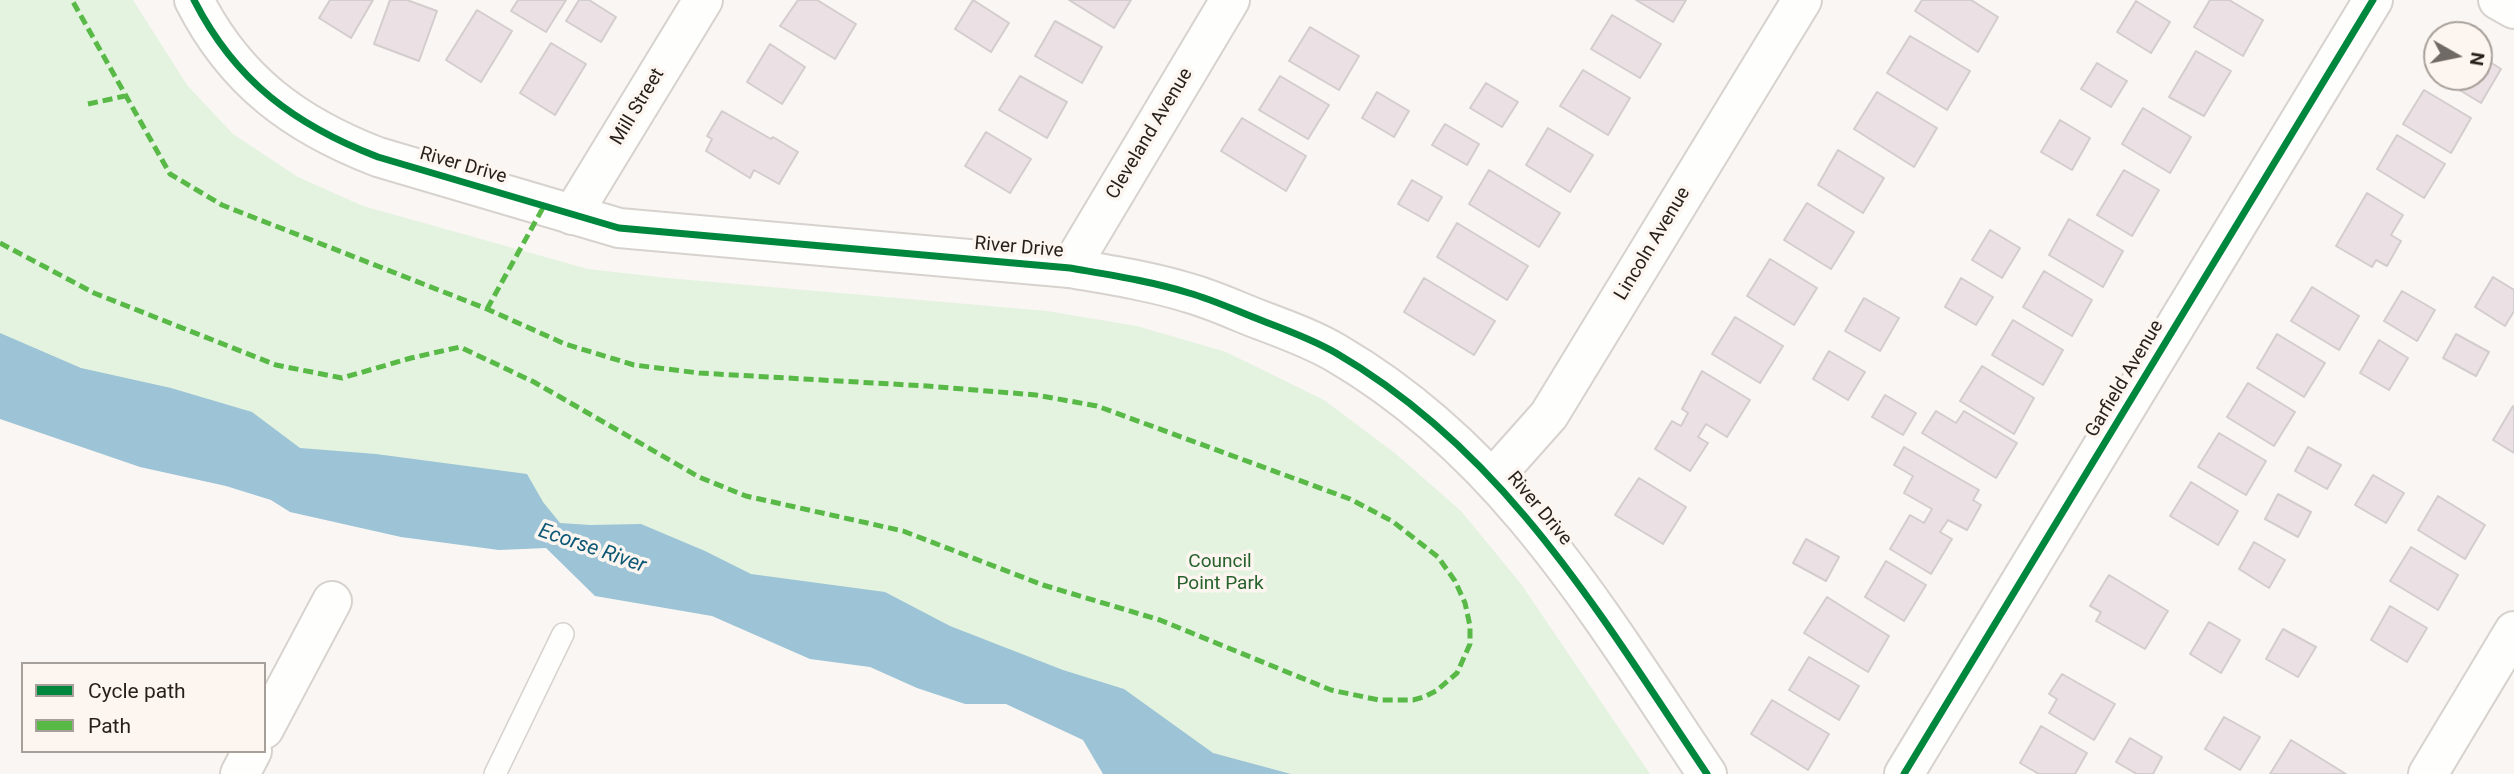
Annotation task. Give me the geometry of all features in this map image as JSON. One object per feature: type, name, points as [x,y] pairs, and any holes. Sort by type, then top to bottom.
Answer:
[{"type":"street","name":"Mill Street","points":[[572,215],[703,0]]},
{"type":"street","name":"Cleveland Avenue","points":[[1070,268],[1230,0]]},
{"type":"street","name":"Lincoln Avenue","points":[[1493,478],[1549,415],[1802,0]]},
{"type":"street","name":"Garfield Avenue","points":[[1904,774],[2373,0]]},
{"type":"street","points":[[2498,0],[2514,9]]},
{"type":"street","name":"River Drive","points":[[197,2],[240,70],[285,110],[346,145],[378,158],[619,228],[1070,268],[1132,279],[1190,293],[1277,326],[1334,352],[1390,387],[1449,436],[1493,478],[1570,570],[1707,774]]},
{"type":"street","points":[[266,725],[332,601]]},
{"type":"street","points":[[2428,774],[2514,631]]},
{"type":"street","points":[[240,774],[252,753]]},
{"type":"lane","points":[[495,774],[563,634]]},
{"type":"green space","name":"Council Point Park","points":[[0,0],[133,0],[187,85],[233,134],[298,177],[363,206],[588,269],[1047,311],[1137,326],[1226,352],[1324,400],[1396,454],[1461,511],[1521,584],[1650,774],[1172,774],[1052,711],[0,359]]},
{"type":"water","name":"Ecorse River","points":[[0,333],[81,368],[171,388],[252,412],[300,448],[376,454],[527,474],[543,502],[560,523],[641,524],[751,574],[885,592],[950,626],[1063,670],[1124,689],[1213,753],[1291,774],[1103,774],[1083,740],[1006,704],[965,704],[917,688],[870,667],[810,659],[712,616],[595,596],[546,548],[499,550],[401,537],[290,512],[271,500],[226,486],[140,467],[0,419]]},
{"type":"building","points":[[330,0],[373,0],[351,38],[319,18]]},
{"type":"building","points":[[390,0],[407,0],[437,11],[419,61],[374,44]]},
{"type":"building","points":[[518,0],[566,0],[546,32],[511,11]]},
{"type":"building","points":[[579,0],[589,0],[616,17],[601,42],[566,21]]},
{"type":"building","points":[[798,0],[817,0],[856,24],[835,59],[780,26]]},
{"type":"building","points":[[973,0],[1009,23],[991,52],[955,29]]},
{"type":"building","points":[[1069,0],[1131,0],[1114,28]]},
{"type":"building","points":[[1636,0],[1686,0],[1673,22]]},
{"type":"building","points":[[1922,0],[1971,0],[1998,17],[1978,52],[1915,11]]},
{"type":"building","points":[[2210,0],[2229,0],[2263,20],[2243,56],[2194,27]]},
{"type":"building","points":[[2136,1],[2170,22],[2151,53],[2117,32]]},
{"type":"building","points":[[477,10],[512,31],[481,82],[446,60]]},
{"type":"building","points":[[1612,15],[1661,44],[1640,78],[1591,49]]},
{"type":"building","points":[[1055,21],[1102,47],[1082,83],[1035,56]]},
{"type":"building","points":[[1310,27],[1359,56],[1339,90],[1289,61]]},
{"type":"building","points":[[1910,36],[1970,71],[1947,110],[1887,73]]},
{"type":"building","points":[[551,43],[586,64],[555,115],[520,93]]},
{"type":"building","points":[[770,44],[805,67],[782,104],[747,82]]},
{"type":"building","points":[[2196,51],[2231,71],[2204,116],[2169,97]]},
{"type":"building","points":[[2097,63],[2127,81],[2111,107],[2081,89]]},
{"type":"building","points":[[2493,64],[2501,69],[2493,83]]},
{"type":"building","points":[[1583,70],[1630,98],[1608,135],[1560,106]]},
{"type":"building","points":[[1020,76],[1067,102],[1047,138],[999,110]]},
{"type":"building","points":[[1280,76],[1329,105],[1308,139],[1259,110]]},
{"type":"building","points":[[1486,83],[1518,102],[1502,127],[1470,108]]},
{"type":"building","points":[[2423,91],[2471,118],[2451,153],[2403,124]]},
{"type":"building","points":[[2461,91],[2488,91],[2481,103]]},
{"type":"building","points":[[1377,92],[1409,111],[1394,137],[1362,118]]},
{"type":"building","points":[[1877,92],[1937,128],[1914,167],[1854,129]]},
{"type":"building","points":[[2143,108],[2191,137],[2170,173],[2122,144]]},
{"type":"building","points":[[722,111],[798,152],[779,184],[754,170],[750,178],[706,151],[712,139],[707,136]]},
{"type":"building","points":[[1242,118],[1306,156],[1286,191],[1221,151]]},
{"type":"building","points":[[2060,120],[2090,138],[2072,170],[2041,152]]},
{"type":"building","points":[[1445,124],[1479,144],[1467,165],[1432,145]]},
{"type":"building","points":[[1548,128],[1593,155],[1570,192],[1526,165]]},
{"type":"building","points":[[986,132],[1031,159],[1010,193],[965,166]]},
{"type":"building","points":[[2397,135],[2445,164],[2424,198],[2377,169]]},
{"type":"building","points":[[1838,150],[1884,178],[1863,213],[1818,185]]},
{"type":"building","points":[[1489,170],[1560,213],[1539,247],[1469,204]]},
{"type":"building","points":[[2124,170],[2159,190],[2132,236],[2097,215]]},
{"type":"building","points":[[1412,180],[1442,197],[1428,221],[1398,204]]},
{"type":"building","points":[[2367,193],[2403,215],[2391,235],[2401,241],[2387,266],[2376,260],[2372,267],[2336,246]]},
{"type":"building","points":[[1807,203],[1854,232],[1831,269],[1784,240]]},
{"type":"building","points":[[2069,219],[2123,251],[2103,287],[2049,255]]},
{"type":"building","points":[[1457,223],[1528,266],[1507,300],[1437,257]]},
{"type":"building","points":[[1990,230],[2020,248],[2002,278],[1972,260]]},
{"type":"building","points":[[1770,259],[1817,288],[1794,325],[1747,296]]},
{"type":"building","points":[[2044,271],[2092,300],[2072,336],[2023,307]]},
{"type":"building","points":[[2493,277],[2514,290],[2514,311],[2505,326],[2475,307]]},
{"type":"building","points":[[1424,278],[1495,321],[1474,355],[1404,312]]},
{"type":"building","points":[[1961,278],[1993,297],[1976,325],[1945,307]]},
{"type":"building","points":[[2312,287],[2359,316],[2339,350],[2291,321]]},
{"type":"building","points":[[2402,291],[2435,310],[2417,341],[2384,321]]},
{"type":"building","points":[[1864,298],[1899,318],[1880,351],[1845,331]]},
{"type":"building","points":[[1735,317],[1783,346],[1760,383],[1712,354]]},
{"type":"building","points":[[2013,320],[2063,350],[2043,385],[1992,355]]},
{"type":"building","points":[[2277,334],[2325,363],[2304,397],[2257,368]]},
{"type":"building","points":[[2456,334],[2489,352],[2476,376],[2443,358]]},
{"type":"building","points":[[2379,340],[2408,358],[2389,390],[2360,373]]},
{"type":"building","points":[[1829,351],[1865,372],[1848,400],[1813,379]]},
{"type":"building","points":[[1982,366],[2034,398],[2014,434],[1960,401]]},
{"type":"building","points":[[1702,371],[1750,400],[1727,437],[1706,424],[1698,437],[1708,443],[1690,471],[1655,449],[1672,421],[1681,426],[1688,413],[1682,409]]},
{"type":"building","points":[[2248,383],[2295,412],[2274,446],[2227,417]]},
{"type":"building","points":[[1885,395],[1916,413],[1903,435],[1872,417]]},
{"type":"building","points":[[2514,407],[2514,453],[2493,440]]},
{"type":"building","points":[[1936,411],[1956,423],[1964,411],[2017,443],[1996,478],[1922,433]]},
{"type":"building","points":[[2219,433],[2266,461],[2246,495],[2198,467]]},
{"type":"building","points":[[1904,447],[1979,490],[1973,500],[1981,505],[1967,530],[1948,520],[1940,532],[1952,539],[1931,574],[1890,549],[1910,515],[1924,523],[1932,509],[1904,493],[1913,476],[1894,465]]},
{"type":"building","points":[[2308,447],[2341,465],[2327,489],[2295,471]]},
{"type":"building","points":[[2373,475],[2404,493],[2386,523],[2355,505]]},
{"type":"building","points":[[1639,478],[1686,507],[1663,544],[1615,515]]},
{"type":"building","points":[[2191,482],[2238,511],[2218,545],[2170,516]]},
{"type":"building","points":[[2278,494],[2311,512],[2298,537],[2265,519]]},
{"type":"building","points":[[2438,496],[2485,525],[2465,559],[2418,530]]},
{"type":"building","points":[[1806,539],[1839,557],[1826,581],[1793,563]]},
{"type":"building","points":[[2254,542],[2285,560],[2269,588],[2239,569]]},
{"type":"building","points":[[2411,547],[2458,575],[2438,610],[2390,581]]},
{"type":"building","points":[[1886,561],[1926,585],[1904,621],[1865,597]]},
{"type":"building","points":[[2109,575],[2168,611],[2145,649],[2096,621],[2101,612],[2090,606]]},
{"type":"building","points":[[1827,597],[1889,636],[1868,672],[1804,633]]},
{"type":"building","points":[[2390,606],[2427,628],[2407,662],[2371,640]]},
{"type":"building","points":[[2209,622],[2240,640],[2221,673],[2190,654]]},
{"type":"building","points":[[2283,629],[2316,647],[2298,677],[2266,659]]},
{"type":"building","points":[[1809,657],[1859,686],[1839,720],[1789,690]]},
{"type":"building","points":[[2062,674],[2115,704],[2094,740],[2049,713],[2057,699],[2049,694]]},
{"type":"building","points":[[1772,700],[1829,734],[1808,770],[1751,734]]},
{"type":"building","points":[[2224,717],[2260,737],[2240,770],[2205,749]]},
{"type":"building","points":[[2041,726],[2087,753],[2075,774],[2039,774],[2020,763]]},
{"type":"building","points":[[2130,738],[2162,757],[2153,774],[2137,774],[2116,762]]},
{"type":"building","points":[[2291,740],[2346,774],[2270,774]]},
{"type":"marked path","points":[[0,243],[94,293],[276,365],[342,378],[460,347],[534,382],[699,477],[746,496],[903,531],[1043,585],[1160,620],[1331,690],[1379,700],[1413,700],[1424,697],[1436,691],[1457,673],[1470,644],[1470,626],[1465,603],[1455,581],[1438,557],[1392,521],[1350,499],[1097,406],[1036,395],[699,373],[634,365],[565,344],[487,309],[222,205],[170,174],[72,0]]},
{"type":"marked path","points":[[88,104],[125,96]]},
{"type":"marked path","points":[[487,309],[544,206]]},
{"type":"cycle path","points":[[194,0],[228,54],[270,97],[320,130],[378,157],[619,228],[1070,268],[1130,279],[1208,299],[1328,348],[1396,393],[1451,438],[1500,488],[1546,541],[1588,597],[1707,774]]},
{"type":"cycle path","points":[[1904,774],[2373,0]]}]
